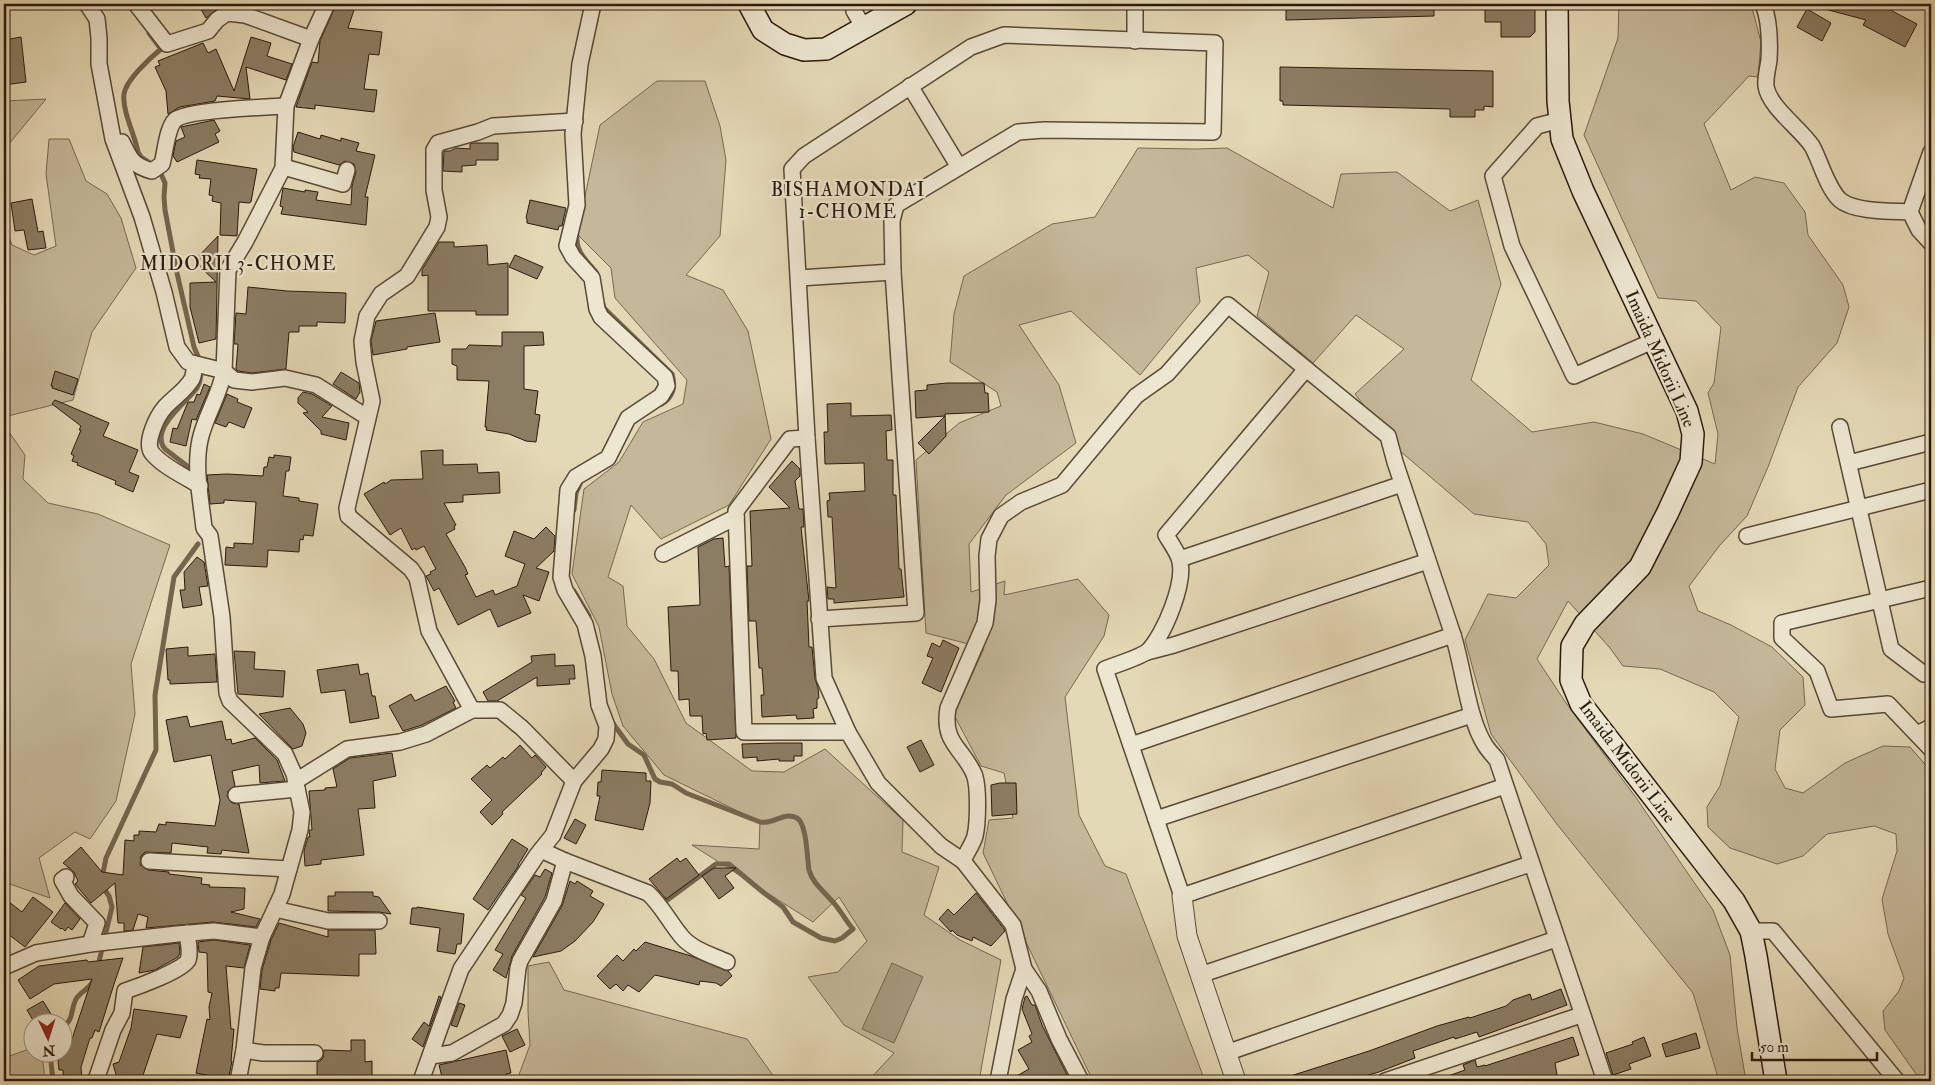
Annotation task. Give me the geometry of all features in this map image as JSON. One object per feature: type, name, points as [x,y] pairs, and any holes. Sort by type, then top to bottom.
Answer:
[{"type":"main road","points":[[749,4],[763,30],[785,44],[804,50],[826,49],[906,4]]},
{"type":"main road","name":"Imaida Midorii Line","points":[[1557,4],[1558,82],[1562,139],[1583,191],[1687,410],[1693,434],[1691,462],[1640,567],[1585,624],[1572,646],[1571,680],[1581,704],[1734,901],[1750,931],[1759,971],[1776,1081]]},
{"type":"street","points":[[87,4],[97,19],[99,64],[113,139],[142,217],[162,283],[177,347],[188,362],[224,371],[234,380],[252,382],[285,378],[316,385],[367,417]]},
{"type":"street","points":[[136,4],[166,44],[208,31],[217,20],[227,13],[245,14],[311,39]]},
{"type":"street","points":[[238,1081],[244,1050],[253,968],[262,937],[275,909],[289,870],[302,821],[302,812],[294,774],[285,754],[230,701],[227,693],[222,617],[210,536],[204,528],[197,457],[200,438],[221,386],[224,371],[228,270],[245,242],[284,167],[286,106],[311,39],[327,4]]},
{"type":"street","points":[[420,1081],[431,1056],[461,969],[553,835],[574,781],[601,749],[606,739],[608,726],[598,705],[593,656],[585,624],[565,590],[561,577],[568,490],[576,476],[608,458],[628,418],[662,396],[668,386],[665,377],[601,317],[597,309],[592,278],[573,257],[567,246],[577,205],[573,134],[580,64],[593,4]]},
{"type":"street","points":[[854,4],[854,11],[864,28]]},
{"type":"street","points":[[1135,4],[1135,42]]},
{"type":"street","points":[[1763,4],[1770,46],[1766,86],[1771,102],[1793,123],[1812,146],[1824,173],[1840,200],[1855,207],[1910,212]]},
{"type":"street","points":[[819,619],[916,613],[893,272],[892,221],[896,205],[1018,132],[1044,130],[1213,132],[1215,43],[1135,42],[1004,35],[971,46],[804,156],[792,168],[807,438],[819,619],[824,678],[848,732],[878,783],[941,846],[962,860],[1013,925],[1024,969],[1039,991],[1059,1039],[1081,1081]]},
{"type":"street","points":[[910,86],[959,168]]},
{"type":"street","points":[[105,102],[128,154],[139,168],[152,171],[162,164],[170,126],[182,116],[286,106]]},
{"type":"street","points":[[1560,120],[1537,126],[1493,176],[1512,246],[1574,376],[1654,340]]},
{"type":"street","points":[[472,710],[429,631],[417,578],[411,569],[348,516],[347,508],[372,401],[362,341],[367,316],[381,294],[407,276],[437,227],[439,217],[434,190],[434,150],[438,143],[494,126],[575,121]]},
{"type":"street","points":[[1931,152],[1910,212],[1919,230],[1931,243]]},
{"type":"street","points":[[284,167],[343,184],[347,170]]},
{"type":"street","points":[[799,278],[893,272]]},
{"type":"street","points":[[962,860],[975,836],[978,792],[974,774],[950,737],[946,722],[948,708],[985,623],[988,600],[987,556],[990,539],[1001,516],[1021,502],[1062,485],[1136,396],[1167,374],[1228,305],[1388,436],[1402,484],[1460,657],[1472,714],[1484,744],[1497,760],[1530,864],[1605,1081]]},
{"type":"street","points":[[195,364],[193,378],[163,408],[148,444],[150,452],[156,458],[200,486]]},
{"type":"street","points":[[1147,652],[1163,628],[1174,606],[1180,581],[1180,560],[1166,535],[1306,369]]},
{"type":"street","points":[[1840,427],[1891,649],[1924,674],[1931,672]]},
{"type":"street","points":[[807,438],[790,439],[736,511],[744,732],[848,732]]},
{"type":"street","points":[[1849,463],[1931,442]]},
{"type":"street","points":[[1180,560],[1402,484]]},
{"type":"street","points":[[1747,536],[1931,490]]},
{"type":"street","points":[[663,554],[736,517]]},
{"type":"street","points":[[1236,1081],[1187,936],[1182,896],[1105,669],[1147,652],[1174,645],[1428,561]]},
{"type":"street","points":[[1931,588],[1782,623],[1782,638],[1817,671],[1831,709],[1888,704],[1931,749]]},
{"type":"street","points":[[1131,745],[1453,635]]},
{"type":"street","points":[[236,795],[296,785],[347,749],[400,742],[426,734],[472,710],[500,710],[522,728],[574,781]]},
{"type":"street","points":[[1156,820],[1472,714]]},
{"type":"street","points":[[1917,734],[1931,727]]},
{"type":"street","points":[[1182,896],[1505,786]]},
{"type":"street","points":[[541,850],[648,893],[656,900],[683,938],[693,946],[727,962]]},
{"type":"street","points":[[149,861],[289,870]]},
{"type":"street","points":[[431,1056],[454,1052],[500,1028],[507,1021],[514,1003],[520,961],[554,901],[565,861]]},
{"type":"street","points":[[1200,975],[1530,864]]},
{"type":"street","points":[[66,877],[62,880],[71,896],[97,923],[90,944]]},
{"type":"street","points":[[275,909],[300,913],[328,921],[378,921]]},
{"type":"street","points":[[4,967],[36,954],[90,944],[214,931],[262,937]]},
{"type":"street","points":[[1750,931],[1773,931],[1894,1080]]},
{"type":"street","points":[[97,1077],[113,1030],[122,1013],[125,991],[150,982],[185,965],[189,958],[187,933]]},
{"type":"street","points":[[1226,1052],[1556,939]]},
{"type":"street","points":[[998,1081],[1014,999],[1024,969]]},
{"type":"street","points":[[1385,1081],[1581,1015]]},
{"type":"street","points":[[244,1050],[263,1053],[315,1053]]},
{"type":"shaded area","points":[[1619,4],[1751,4],[1761,42],[1758,77],[1749,76],[1704,124],[1731,190],[1755,177],[1784,183],[1805,212],[1808,235],[1843,285],[1849,307],[1837,343],[1798,387],[1768,467],[1747,516],[1720,545],[1689,586],[1698,611],[1731,625],[1772,647],[1803,677],[1805,705],[1780,730],[1775,769],[1785,788],[1803,793],[1845,763],[1883,746],[1910,747],[1931,771],[1931,1081],[1921,1081],[1885,1030],[1883,1011],[1899,991],[1904,978],[1888,934],[1882,899],[1897,851],[1896,834],[1874,826],[1827,834],[1803,856],[1777,864],[1730,848],[1708,827],[1707,807],[1720,786],[1739,717],[1714,692],[1660,669],[1623,666],[1610,648],[1568,601],[1537,659],[1566,703],[1637,799],[1713,910],[1730,955],[1737,1028],[1746,1081],[1719,1081],[1693,993],[1556,823],[1491,734],[1465,640],[1488,594],[1516,598],[1549,565],[1546,544],[1528,522],[1474,514],[1400,451],[1355,394],[1404,349],[1356,315],[1313,363],[1257,316],[1269,272],[1248,255],[1196,268],[1200,302],[1140,375],[1071,311],[1019,325],[1059,385],[1076,443],[1006,495],[969,544],[971,592],[1005,581],[1004,595],[1078,579],[1109,615],[1104,636],[1065,697],[1079,815],[1105,866],[1126,874],[1205,1081],[1093,1081],[983,853],[989,820],[1013,818],[1004,773],[981,766],[954,715],[984,648],[926,633],[916,460],[959,423],[1001,406],[997,392],[950,362],[954,314],[964,276],[1052,224],[1095,217],[1138,148],[1227,148],[1333,208],[1341,174],[1397,172],[1450,211],[1478,200],[1501,284],[1471,380],[1532,432],[1594,422],[1643,434],[1715,464],[1718,434],[1708,393],[1714,383],[1721,327],[1696,301],[1658,298],[1584,135],[1618,38]]},
{"type":"shaded area","points":[[657,81],[705,81],[720,126],[726,160],[720,236],[686,275],[723,290],[748,331],[771,439],[729,505],[661,539],[631,505],[608,577],[623,586],[627,626],[654,659],[686,723],[752,771],[784,772],[825,749],[903,820],[902,852],[939,867],[924,915],[960,940],[1001,960],[979,1081],[868,1081],[894,1053],[844,1025],[808,977],[838,972],[867,941],[839,897],[813,922],[692,845],[759,849],[760,822],[664,775],[623,726],[612,694],[599,627],[572,574],[584,489],[619,462],[643,422],[683,404],[687,380],[615,298],[611,268],[577,234],[600,125]]},
{"type":"shaded area","points":[[46,99],[4,150],[4,101]]},
{"type":"shaded area","points":[[49,139],[69,139],[86,181],[107,194],[121,218],[136,268],[92,332],[73,400],[4,417],[4,223],[12,245],[34,255],[56,246],[46,174]]},
{"type":"shaded area","points":[[4,425],[25,455],[23,479],[48,503],[98,514],[170,545],[131,664],[135,714],[116,801],[90,839],[75,832],[39,858],[50,898],[4,882]]},
{"type":"shaded area","points":[[549,962],[564,990],[747,1039],[777,1081],[513,1081],[517,1080],[530,1045],[528,966]]},
{"type":"shaded area","points":[[892,963],[923,977],[894,1043],[862,1029]]},
{"type":"shaded area","points":[[22,1052],[22,1062],[43,1062],[45,1081],[4,1081],[4,1058]]},
{"type":"building","points":[[198,4],[227,4],[222,5],[206,18]]},
{"type":"building","points":[[1286,4],[1434,4],[1434,16],[1286,20]]},
{"type":"building","points":[[1485,4],[1535,4],[1535,32],[1530,37],[1501,37],[1501,22],[1485,22]]},
{"type":"building","points":[[1822,4],[1879,4],[1917,24],[1905,47],[1863,25],[1866,20],[1821,8]]},
{"type":"building","points":[[336,5],[354,10],[348,28],[382,32],[379,55],[369,54],[364,89],[377,90],[374,112],[315,105],[315,109],[296,107],[312,62],[318,63],[320,41]]},
{"type":"building","points":[[1807,9],[1831,23],[1822,41],[1797,27]]},
{"type":"building","points":[[21,37],[26,82],[4,85],[4,40]]},
{"type":"building","points":[[251,37],[271,43],[267,56],[292,64],[286,80],[246,67],[250,99],[217,96],[215,101],[180,107],[168,114],[166,91],[155,67],[160,65],[158,61],[203,43],[208,53],[216,49],[234,91]]},
{"type":"building","points":[[1280,67],[1493,71],[1493,107],[1484,106],[1484,110],[1475,110],[1475,117],[1450,117],[1450,109],[1283,105],[1283,101],[1280,101]]},
{"type":"building","points":[[214,120],[220,131],[215,134],[219,142],[177,162],[173,156],[176,141],[185,137],[181,127]]},
{"type":"building","points":[[298,132],[320,139],[321,135],[341,141],[341,138],[359,143],[356,151],[375,155],[365,197],[368,197],[366,225],[281,214],[283,207],[280,206],[283,188],[318,192],[316,200],[351,205],[352,186],[356,172],[354,164],[345,161],[339,165],[294,152],[293,147]]},
{"type":"building","points":[[498,143],[498,160],[476,160],[476,165],[462,166],[462,172],[443,171],[444,151],[456,148],[470,149],[470,144]]},
{"type":"building","points":[[197,160],[257,169],[251,202],[239,202],[237,236],[220,235],[221,203],[212,201],[213,196],[209,195],[211,179],[199,178],[200,175],[195,174]]},
{"type":"building","points":[[32,199],[38,232],[43,231],[46,248],[28,250],[24,230],[15,231],[11,203]]},
{"type":"building","points":[[530,200],[566,208],[562,226],[559,226],[558,230],[527,223],[526,218]]},
{"type":"building","points":[[218,236],[216,339],[199,343],[190,307],[190,283],[216,282],[194,261]]},
{"type":"building","points":[[439,242],[454,242],[454,247],[487,245],[488,265],[508,263],[508,315],[476,315],[476,311],[428,311],[428,275],[422,276],[422,270]]},
{"type":"building","points":[[515,255],[543,267],[537,279],[509,267]]},
{"type":"building","points":[[248,287],[287,291],[346,293],[345,323],[317,322],[317,326],[299,326],[299,332],[289,332],[286,369],[252,373],[238,371],[236,369],[238,344],[234,344],[236,313],[246,314]]},
{"type":"building","points":[[435,313],[440,342],[373,355],[371,341],[376,321]]},
{"type":"building","points":[[502,332],[543,332],[544,345],[524,346],[524,389],[538,391],[535,414],[540,415],[536,442],[486,430],[489,381],[457,380],[457,366],[452,364],[452,349],[466,349],[469,345],[502,346]]},
{"type":"building","points":[[55,371],[78,379],[73,395],[52,388]]},
{"type":"building","points":[[341,372],[359,383],[360,392],[356,399],[333,384]]},
{"type":"building","points":[[984,383],[985,393],[988,393],[989,412],[945,414],[946,436],[929,454],[918,443],[945,416],[916,418],[915,391],[927,390],[927,385]]},
{"type":"building","points":[[204,384],[210,387],[196,420],[192,419],[186,446],[170,442],[173,428],[177,429],[188,402],[194,402],[197,394],[200,395]]},
{"type":"building","points":[[303,392],[312,394],[332,406],[322,417],[349,423],[346,440],[321,434],[321,431],[303,413],[308,412],[298,403],[298,398]]},
{"type":"building","points":[[227,394],[238,399],[237,402],[252,408],[244,428],[229,422],[226,427],[215,423]]},
{"type":"building","points":[[55,400],[109,423],[103,436],[138,450],[129,472],[139,476],[133,492],[115,484],[116,481],[77,465],[78,463],[72,461],[74,456],[71,454],[81,426],[52,404]]},
{"type":"building","points":[[851,403],[851,416],[891,415],[892,430],[886,431],[887,460],[893,460],[893,495],[896,495],[899,569],[901,569],[904,597],[834,603],[834,599],[828,599],[827,587],[836,588],[832,517],[828,517],[827,501],[830,500],[829,493],[865,491],[864,463],[825,464],[824,432],[828,432],[827,404]]},
{"type":"building","points":[[443,450],[443,465],[477,464],[478,473],[499,472],[500,493],[463,495],[463,502],[444,503],[456,525],[454,526],[455,529],[446,534],[465,567],[468,574],[465,575],[476,597],[493,590],[495,595],[517,586],[525,564],[505,556],[514,531],[534,539],[546,527],[555,536],[554,551],[536,568],[549,572],[539,601],[523,595],[531,613],[498,627],[490,609],[458,625],[439,588],[434,591],[426,576],[436,569],[424,546],[412,550],[401,528],[390,535],[364,494],[391,480],[423,479],[421,451]]},
{"type":"building","points":[[274,455],[291,457],[289,471],[286,471],[283,496],[299,498],[299,501],[318,504],[313,536],[304,535],[303,540],[300,539],[299,552],[268,550],[267,567],[225,565],[226,547],[234,548],[234,543],[253,544],[256,502],[224,500],[224,503],[210,504],[207,475],[263,476],[264,467],[267,467],[269,457],[274,458]]},
{"type":"building","points":[[792,461],[800,469],[800,476],[795,481],[799,509],[803,509],[804,527],[801,527],[809,601],[807,601],[809,647],[812,647],[819,698],[817,699],[817,708],[813,709],[814,718],[797,719],[796,715],[762,717],[761,695],[764,695],[762,668],[759,668],[756,621],[749,621],[747,566],[752,566],[750,511],[790,508],[769,487]]},
{"type":"building","points":[[723,538],[725,567],[729,566],[736,738],[707,740],[706,733],[703,734],[702,716],[690,716],[689,699],[679,700],[678,671],[671,671],[668,607],[700,605],[698,547],[714,539]]},
{"type":"building","points":[[197,557],[204,562],[208,586],[199,587],[202,605],[183,608],[180,590],[185,590],[184,572]]},
{"type":"building","points":[[943,640],[959,648],[941,692],[922,683],[933,658],[927,656],[932,643],[940,647]]},
{"type":"building","points":[[188,647],[188,656],[215,654],[217,682],[170,684],[170,680],[168,680],[166,649]]},
{"type":"building","points":[[234,651],[255,652],[254,669],[285,671],[283,697],[238,694]]},
{"type":"building","points":[[555,654],[555,666],[574,665],[575,679],[569,679],[570,684],[537,686],[537,677],[497,701],[488,701],[483,692],[532,662],[531,656]]},
{"type":"building","points":[[358,664],[360,675],[368,673],[372,696],[375,696],[379,718],[350,723],[345,690],[321,693],[317,670]]},
{"type":"building","points":[[446,686],[455,701],[453,702],[456,708],[422,725],[403,731],[389,706],[411,694],[415,701]]},
{"type":"building","points":[[290,708],[303,724],[306,733],[302,746],[293,749],[259,714]]},
{"type":"building","points":[[187,716],[190,727],[222,721],[226,740],[231,739],[232,744],[255,738],[277,760],[285,781],[260,783],[259,765],[232,771],[235,786],[228,791],[227,796],[232,803],[239,804],[249,853],[222,850],[221,854],[207,853],[208,847],[172,843],[171,853],[145,852],[141,856],[140,865],[148,870],[202,878],[201,884],[210,885],[209,887],[245,888],[244,909],[231,912],[260,919],[256,927],[213,922],[146,928],[148,917],[138,914],[133,930],[124,931],[124,923],[118,923],[115,883],[91,903],[75,884],[78,881],[74,872],[63,863],[81,847],[102,872],[123,875],[125,840],[134,841],[134,835],[139,835],[139,831],[156,832],[159,824],[166,825],[166,822],[215,826],[220,800],[211,755],[174,762],[166,720]]},
{"type":"building","points":[[921,740],[934,765],[920,772],[907,747]]},
{"type":"building","points":[[802,743],[802,756],[794,756],[794,761],[779,761],[779,759],[757,761],[757,757],[743,758],[742,744]]},
{"type":"building","points":[[520,745],[532,758],[535,755],[546,767],[542,774],[502,812],[503,814],[492,825],[480,812],[492,800],[471,779],[487,765],[490,768],[503,757],[505,759]]},
{"type":"building","points":[[392,753],[396,776],[373,781],[375,808],[358,809],[364,855],[321,860],[321,864],[305,866],[304,851],[308,837],[310,837],[309,830],[312,830],[309,791],[337,787],[333,769],[350,758]]},
{"type":"building","points":[[602,770],[646,773],[646,781],[651,781],[650,803],[643,830],[595,820],[600,796],[597,796],[598,782],[601,782]]},
{"type":"building","points":[[1016,783],[1017,814],[992,816],[991,785]]},
{"type":"building","points":[[575,819],[586,825],[576,844],[564,838]]},
{"type":"building","points":[[512,839],[528,849],[488,910],[473,899]]},
{"type":"building","points":[[677,858],[680,862],[686,858],[699,875],[666,899],[649,879]]},
{"type":"building","points":[[714,868],[736,868],[725,876],[734,888],[719,899],[702,876]]},
{"type":"building","points":[[545,869],[552,873],[545,897],[512,956],[506,978],[493,970],[503,954],[495,950],[526,898],[521,895],[535,875],[540,877]]},
{"type":"building","points":[[570,881],[575,884],[577,881],[593,891],[590,896],[604,904],[593,922],[575,941],[561,951],[533,957],[562,906]]},
{"type":"building","points":[[335,892],[373,892],[373,896],[379,897],[391,914],[328,911],[328,896],[335,896]]},
{"type":"building","points":[[976,893],[1005,931],[991,946],[973,937],[972,941],[957,935],[952,930],[951,932],[939,919],[948,909],[954,915]]},
{"type":"building","points":[[33,897],[53,912],[25,947],[4,931],[4,898],[22,912]]},
{"type":"building","points":[[65,903],[80,919],[72,930],[68,927],[65,931],[51,922]]},
{"type":"building","points":[[417,907],[464,914],[461,944],[457,944],[455,954],[437,951],[440,928],[410,924],[412,908]]},
{"type":"building","points":[[279,923],[328,937],[328,930],[375,930],[376,954],[359,954],[359,976],[281,973],[279,988],[275,988],[275,991],[260,989],[262,970],[271,940]]},
{"type":"building","points":[[214,940],[250,945],[244,968],[226,966],[231,1029],[234,1029],[232,1061],[228,1081],[196,1073],[207,1019],[210,1020],[209,1007],[212,993],[208,992],[207,953],[199,952],[198,942]]},
{"type":"building","points":[[645,942],[691,956],[728,971],[732,976],[721,986],[716,983],[700,981],[699,985],[655,975],[639,992],[628,985],[623,991],[616,984],[610,989],[597,976],[617,955],[623,961],[634,949],[636,951]]},
{"type":"building","points":[[179,943],[180,953],[178,957],[155,970],[139,973],[143,947]]},
{"type":"building","points":[[123,958],[99,1032],[95,1030],[92,1038],[90,1038],[81,1067],[82,1081],[63,1081],[63,1070],[59,1070],[58,1062],[72,1062],[72,1039],[92,979],[54,984],[30,999],[18,980],[39,966],[87,960],[88,962]]},
{"type":"building","points":[[1561,989],[1567,1005],[1479,1037],[1477,1032],[1455,1039],[1454,1037],[1413,1051],[1415,1058],[1379,1072],[1347,1081],[1281,1081],[1281,1079],[1369,1051],[1437,1026],[1470,1018],[1506,1006],[1513,1000],[1530,994],[1532,1000]]},
{"type":"building","points":[[439,996],[441,997],[423,1047],[412,1039],[424,1022],[429,1026]]},
{"type":"building","points":[[1027,996],[1032,1005],[1035,1005],[1042,1025],[1070,1081],[1008,1081],[1029,1069],[1018,1050],[1032,1042],[1029,1036],[1032,1034],[1022,1009],[1025,997]]},
{"type":"building","points":[[43,1001],[50,1012],[28,1012],[27,1010]]},
{"type":"building","points":[[459,1003],[465,1005],[457,1027],[451,1025]]},
{"type":"building","points":[[134,1009],[187,1016],[180,1038],[157,1034],[141,1081],[118,1081],[113,1064],[119,1062],[131,1028]]},
{"type":"building","points":[[517,1029],[525,1045],[510,1052],[502,1036]]},
{"type":"building","points":[[1696,1033],[1700,1048],[1666,1057],[1662,1044]]},
{"type":"building","points":[[1573,1037],[1579,1055],[1555,1063],[1558,1081],[1440,1081],[1440,1079],[1465,1070],[1463,1065],[1475,1060],[1477,1067],[1485,1066]]},
{"type":"building","points":[[1644,1037],[1651,1056],[1629,1064],[1631,1069],[1613,1075],[1606,1053],[1633,1044],[1632,1042]]},
{"type":"building","points":[[351,1040],[365,1040],[365,1062],[372,1061],[372,1081],[317,1081],[317,1062],[323,1058],[324,1050],[351,1051]]},
{"type":"building","points":[[506,1050],[511,1073],[506,1074],[507,1079],[497,1081],[443,1081],[439,1065]]},
{"type":"waterway","points":[[149,33],[161,49],[129,82],[124,94],[125,108],[138,152],[141,157],[161,174],[165,183],[165,210],[177,273],[194,347],[200,361]]},
{"type":"waterway","points":[[577,235],[579,251],[596,272]]},
{"type":"waterway","points":[[603,304],[604,308],[672,374],[673,391],[662,404]]},
{"type":"waterway","points":[[191,469],[165,449],[161,441],[165,425],[197,388],[201,370]]},
{"type":"waterway","points":[[574,510],[576,493],[580,484]]},
{"type":"waterway","points":[[102,878],[106,858],[156,750],[155,695],[174,577],[198,544]]},
{"type":"waterway","points":[[574,591],[589,616]]},
{"type":"waterway","points":[[612,722],[628,744],[644,755],[655,779],[660,782],[672,784],[686,793],[760,822],[770,822],[787,816],[797,818],[805,834],[811,875],[853,929],[835,941],[821,938],[793,922],[783,907],[729,864],[716,864],[666,901]]},
{"type":"waterway","points":[[98,966],[112,907],[109,896],[102,886]]},
{"type":"waterway","points":[[72,1012],[76,999],[93,981]]},
{"type":"waterway","points":[[51,1062],[53,1081]]},
{"type":"district","name":"BISHAMONDAI 1-CHOME","points":[[848,201]]},
{"type":"district","name":"MIDORII 3-CHOME","points":[[238,264]]}]
